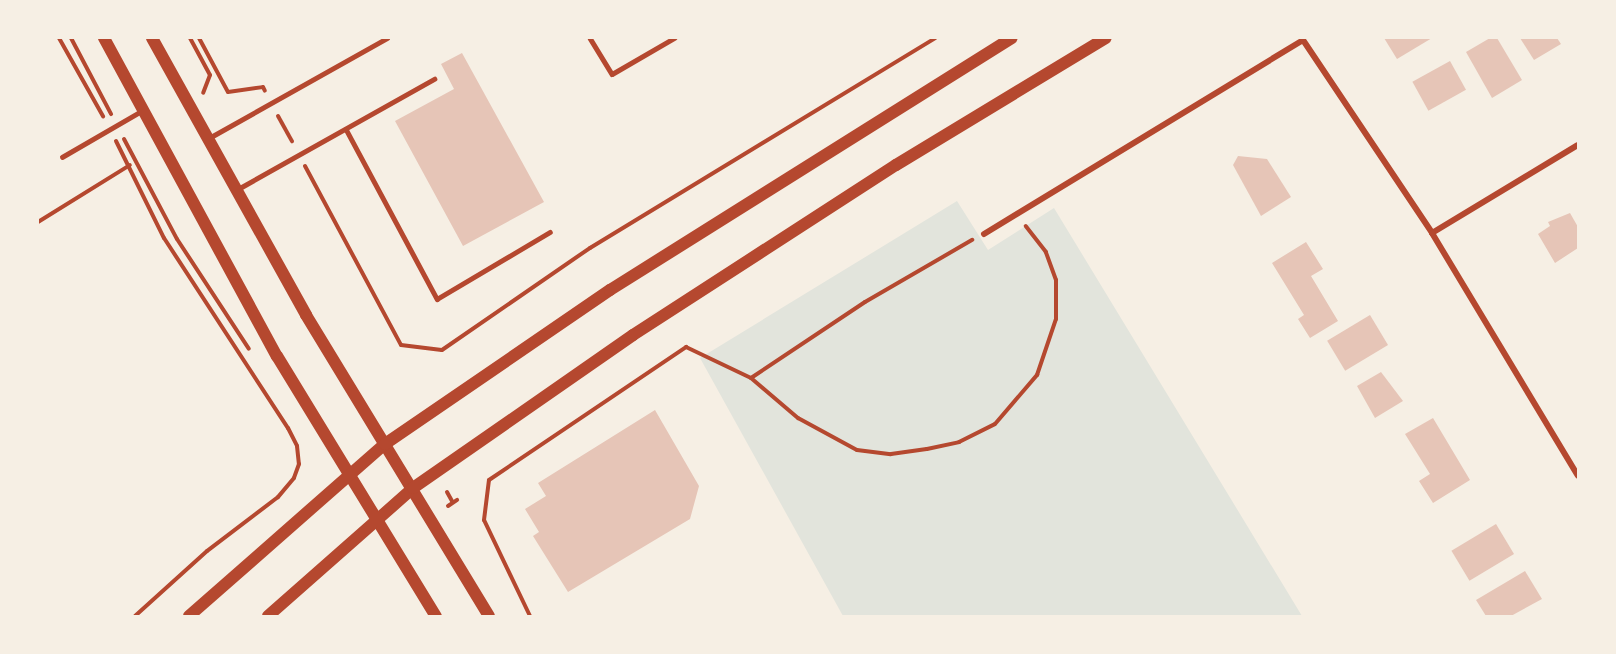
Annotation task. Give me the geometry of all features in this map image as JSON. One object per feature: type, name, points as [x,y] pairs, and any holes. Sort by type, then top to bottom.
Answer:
[{"type":"main road","points":[[104,38],[277,356],[436,616]]},
{"type":"main road","points":[[152,38],[236,191],[489,616]]},
{"type":"main road","points":[[189,616],[348,474],[385,444],[629,277],[1011,38]]},
{"type":"main road","points":[[268,616],[413,488],[681,304],[896,165],[1106,38]]},
{"type":"street","points":[[984,234],[1303,40],[1432,233],[1578,476]]},
{"type":"street","points":[[1432,233],[1578,145]]},
{"type":"lane","points":[[207,139],[387,38]]},
{"type":"lane","points":[[590,38],[612,74],[674,38]]},
{"type":"lane","points":[[236,191],[434,80]]},
{"type":"lane","points":[[62,157],[144,109]]},
{"type":"lane","points":[[346,129],[437,299],[550,232]]},
{"type":"path","points":[[59,38],[129,165],[164,238],[288,428],[297,446],[299,464],[294,478],[278,497],[207,551],[135,616]]},
{"type":"path","points":[[70,38],[177,239],[255,358],[277,356]]},
{"type":"path","points":[[190,38],[210,75],[195,116]]},
{"type":"path","points":[[199,38],[228,92],[263,87],[401,345],[442,350],[590,248],[935,38]]},
{"type":"path","points":[[38,222],[129,165]]},
{"type":"path","points":[[530,616],[484,520],[489,480],[686,347],[751,378],[798,418],[857,450],[891,453],[927,449],[959,442],[995,424],[1037,375],[1056,319],[1056,280],[1046,252],[1017,214]]},
{"type":"path","points":[[751,378],[865,302],[984,234]]},
{"type":"path","points":[[447,492],[455,500],[448,506]]},
{"type":"shaded area","points":[[957,201],[988,250],[1054,208],[1302,616],[843,616],[700,358]]},
{"type":"building","points":[[1384,38],[1432,38],[1397,59]]},
{"type":"building","points":[[1490,38],[1497,38],[1522,80],[1492,98],[1466,52]]},
{"type":"building","points":[[1520,38],[1557,38],[1561,44],[1534,60]]},
{"type":"building","points":[[462,53],[544,202],[463,246],[395,121],[454,89],[441,64]]},
{"type":"building","points":[[1450,61],[1466,90],[1428,111],[1412,82]]},
{"type":"building","points":[[1238,156],[1267,159],[1291,197],[1261,216],[1233,165]]},
{"type":"building","points":[[1570,213],[1578,227],[1578,248],[1555,263],[1538,234],[1550,226],[1548,222]]},
{"type":"building","points":[[1306,242],[1323,269],[1311,276],[1338,321],[1310,338],[1298,319],[1304,315],[1272,263]]},
{"type":"building","points":[[1370,315],[1388,345],[1345,371],[1327,341]]},
{"type":"building","points":[[1381,372],[1403,401],[1375,418],[1357,386]]},
{"type":"building","points":[[655,410],[699,486],[690,519],[568,592],[533,536],[539,532],[525,509],[546,496],[538,483]]},
{"type":"building","points":[[1433,418],[1470,480],[1433,503],[1419,481],[1430,474],[1405,434]]},
{"type":"building","points":[[1496,524],[1514,554],[1469,581],[1451,551]]},
{"type":"building","points":[[1525,571],[1542,599],[1511,616],[1486,616],[1476,600]]}]
